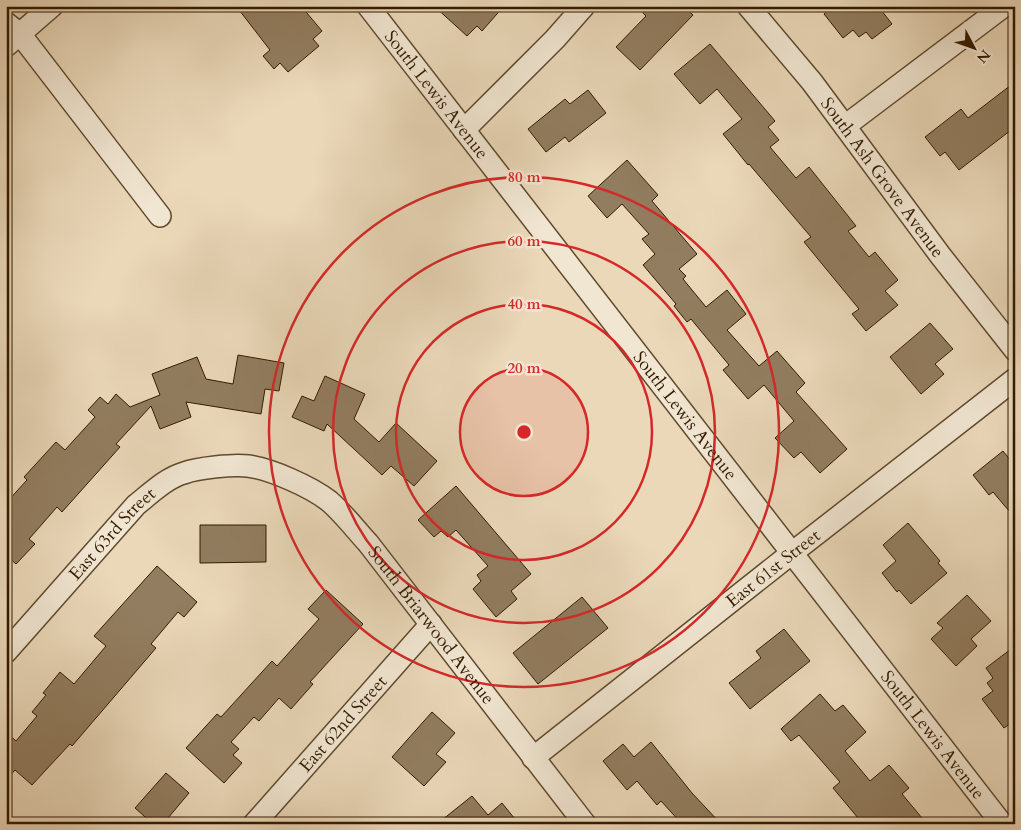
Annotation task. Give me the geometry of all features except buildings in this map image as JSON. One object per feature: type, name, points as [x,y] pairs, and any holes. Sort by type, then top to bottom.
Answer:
[{"type":"street","points":[[52,6],[11,34],[160,216]]},
{"type":"street","name":"South Lewis Avenue","points":[[368,6],[1002,824]]},
{"type":"street","points":[[464,130],[555,39],[584,6]]},
{"type":"street","name":"South Ash Grove Avenue","points":[[748,6],[812,82],[940,255],[1015,350]]},
{"type":"street","points":[[845,126],[1004,6]]},
{"type":"street","name":"East 61st Street","points":[[534,758],[1015,379]]},
{"type":"street","name":"South Briarwood Avenue","points":[[247,466],[270,472],[311,490],[330,502],[368,544],[584,824]]},
{"type":"street","name":"East 63rd Street","points":[[6,652],[136,505],[158,487],[183,473],[217,467],[247,466]]},
{"type":"street","name":"East 62nd Street","points":[[254,824],[431,624]]}]
